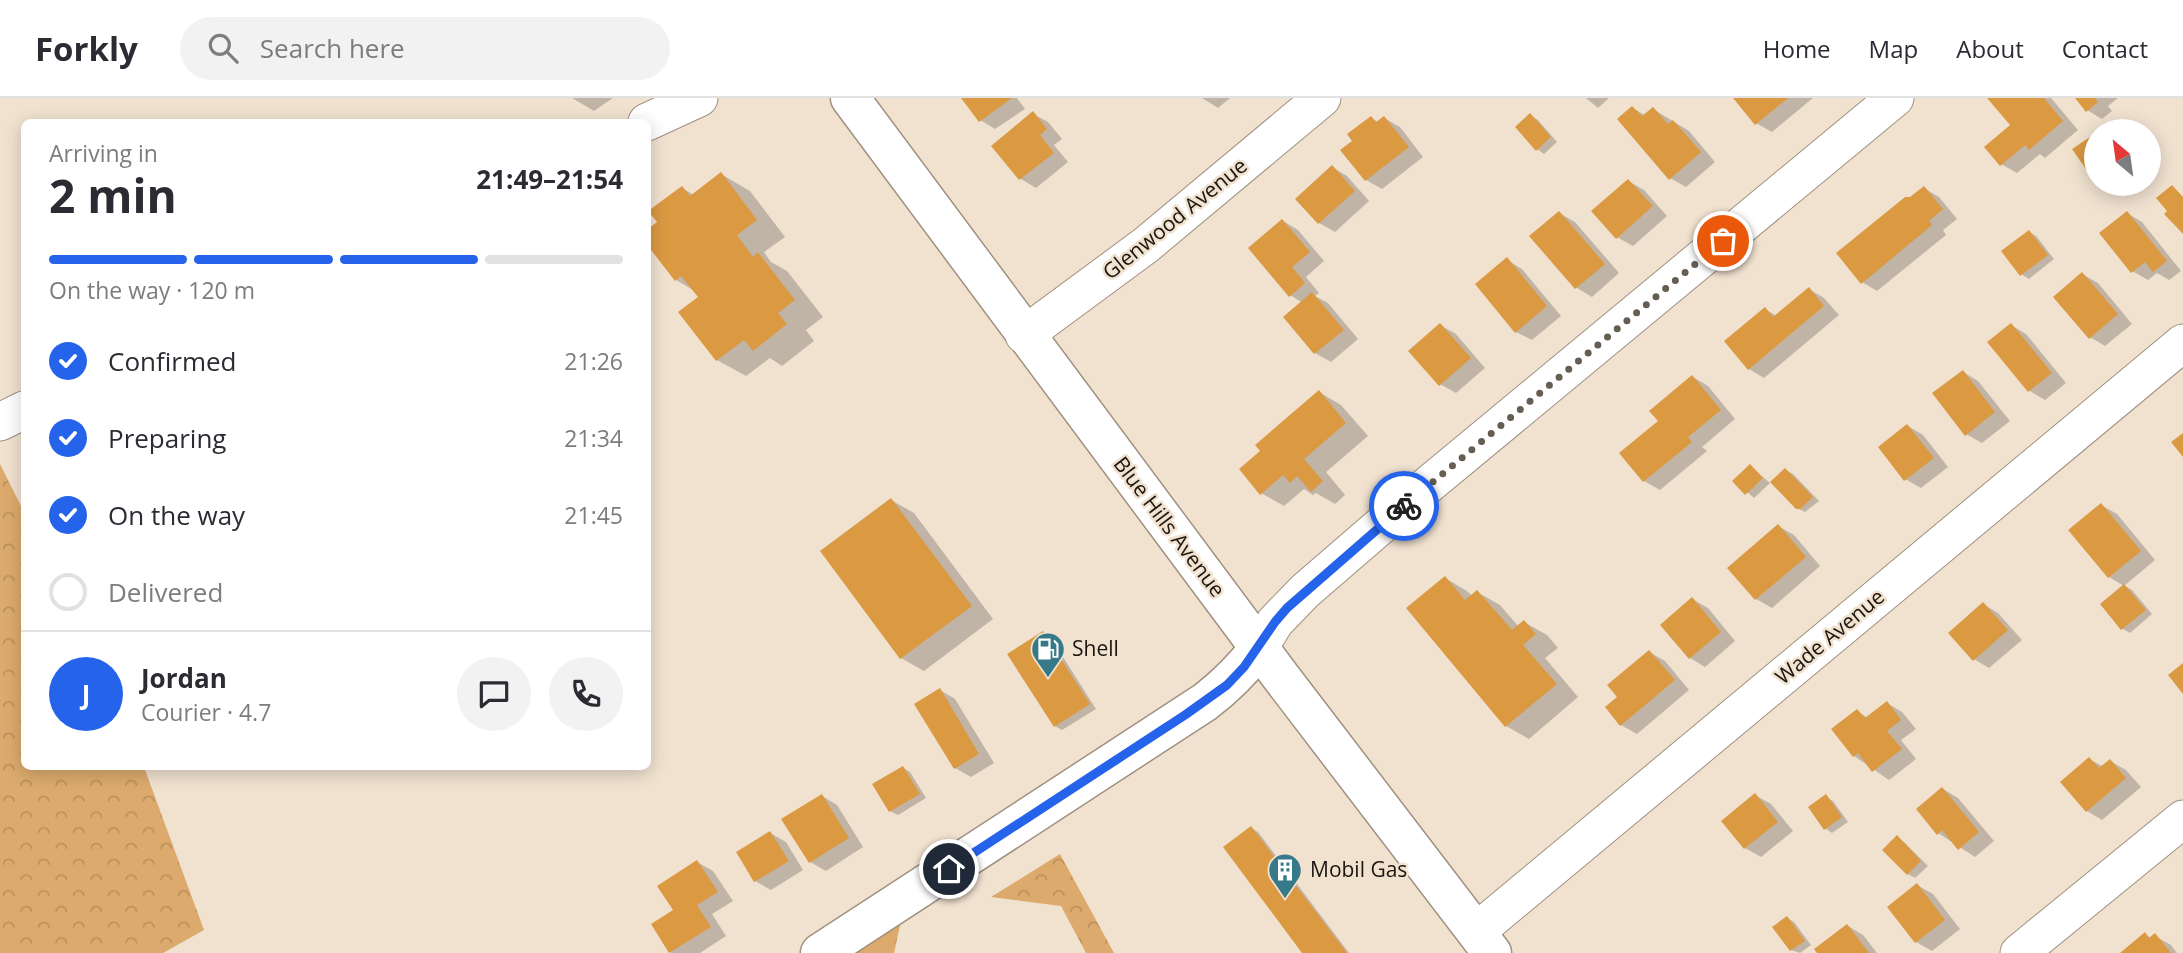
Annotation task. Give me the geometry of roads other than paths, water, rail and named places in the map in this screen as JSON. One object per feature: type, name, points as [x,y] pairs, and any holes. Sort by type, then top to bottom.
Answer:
[{"type":"main road","name":"Blue Hills Avenue","points":[[850,98],[1259,648],[1484,942]]},
{"type":"main road","points":[[820,953],[1205,702],[1227,685],[1259,648]]},
{"type":"street","points":[[651,120],[699,98]]},
{"type":"street","name":"Glenwood Avenue","points":[[1024,335],[1146,246],[1322,98]]},
{"type":"street","points":[[1259,648],[1275,622],[1304,591],[1432,481],[1895,98]]},
{"type":"street","name":"Wade Avenue","points":[[1484,942],[2183,343]]},
{"type":"street","points":[[0,422],[21,412]]},
{"type":"street","points":[[2019,953],[2183,819]]},
{"type":"place","name":"Shell","points":[[1048,679]]},
{"type":"place","name":"Mobil Gas","points":[[1285,900]]}]
